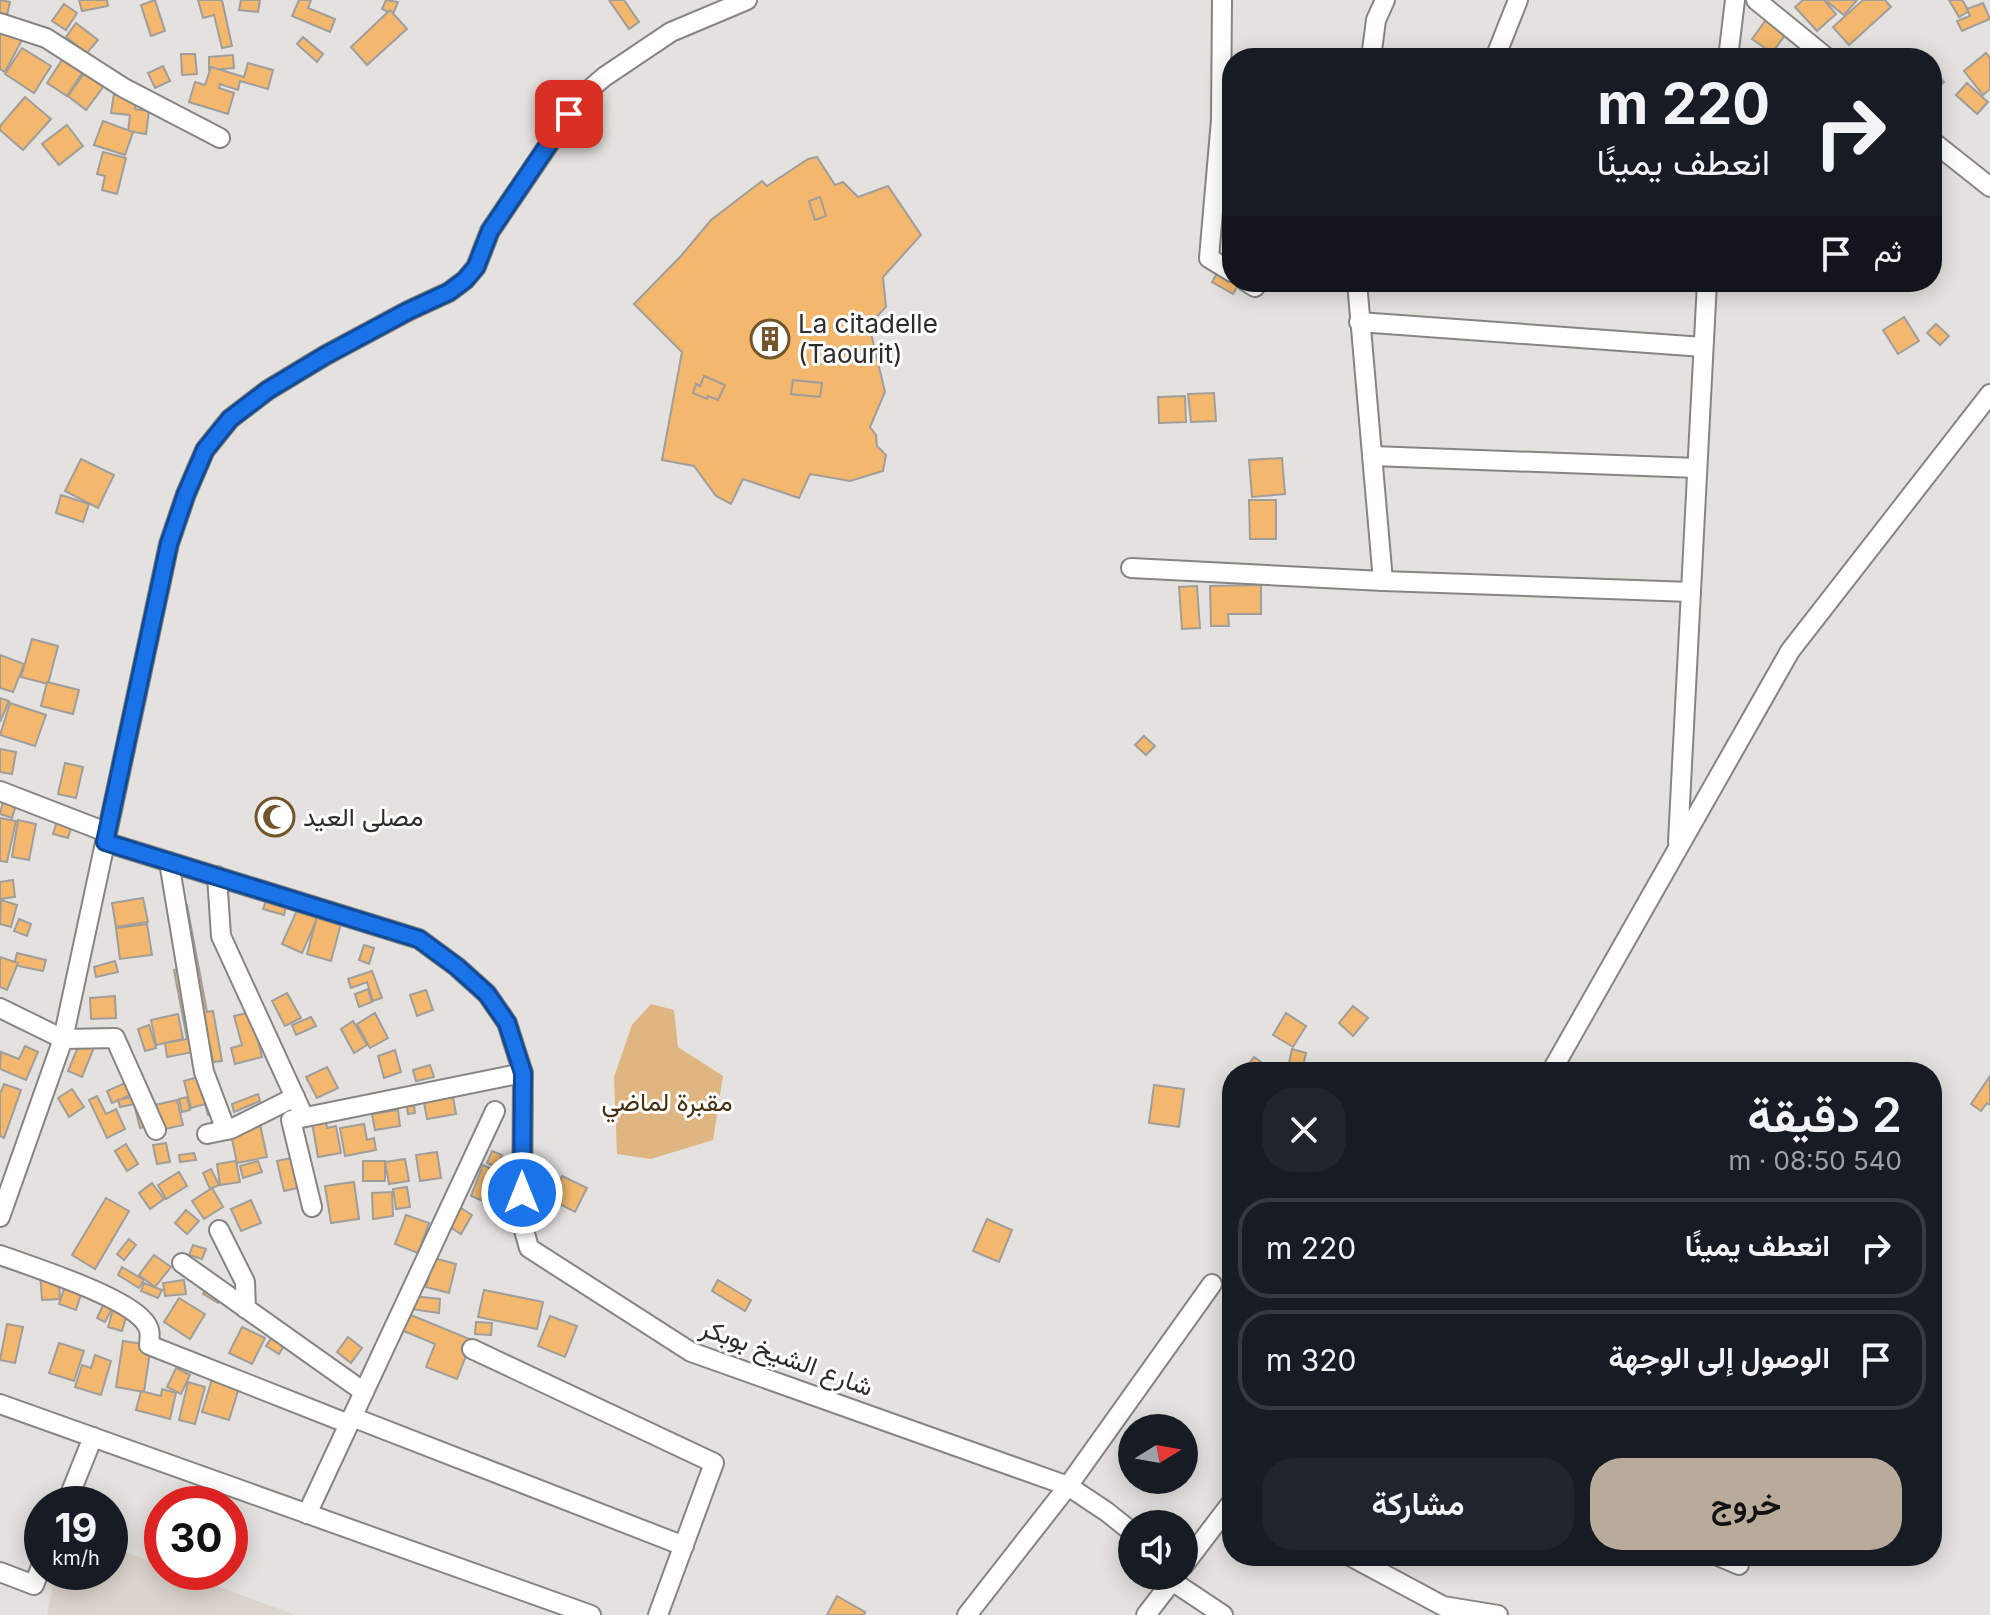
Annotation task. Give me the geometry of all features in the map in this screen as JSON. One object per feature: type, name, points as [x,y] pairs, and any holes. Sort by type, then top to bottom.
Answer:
[{"type":"street","points":[[0,1217],[63,1039],[169,544],[205,450],[230,419],[268,390],[326,355],[449,292],[465,280],[476,267],[490,231],[581,97],[614,70],[671,32],[747,0]]},
{"type":"street","points":[[1222,0],[1221,120],[1209,258],[1222,266]]},
{"type":"street","points":[[1372,48],[1376,20],[1385,0]]},
{"type":"street","points":[[1499,48],[1518,0]]},
{"type":"street","points":[[1729,48],[1735,0]]},
{"type":"street","points":[[1756,0],[1815,48]]},
{"type":"street","points":[[0,23],[46,38],[124,88],[220,138]]},
{"type":"street","points":[[1942,149],[1990,187]]},
{"type":"street","points":[[1358,292],[1383,581]]},
{"type":"street","points":[[1677,849],[1706,292]]},
{"type":"street","points":[[1359,322],[1703,347]]},
{"type":"street","points":[[1557,1062],[1790,651],[1990,394]]},
{"type":"street","points":[[1372,456],[1697,468]]},
{"type":"street","points":[[1131,568],[1691,592]]},
{"type":"street","name":"شارع الشيخ بوبكر","points":[[0,791],[169,862],[419,939],[487,994],[507,1023],[523,1073],[522,1223],[529,1248],[691,1352],[1068,1486],[1118,1521]]},
{"type":"street","points":[[169,862],[216,1132],[295,1097]]},
{"type":"street","points":[[217,876],[221,936],[304,1117]]},
{"type":"street","points":[[0,1008],[63,1039],[115,1038],[156,1130]]},
{"type":"street","points":[[312,1207],[291,1120],[523,1073]]},
{"type":"street","points":[[307,1514],[495,1111]]},
{"type":"street","points":[[219,1230],[245,1282],[246,1309]]},
{"type":"street","points":[[0,1255],[123,1305],[144,1320],[151,1332],[149,1345],[684,1546]]},
{"type":"street","points":[[182,1263],[364,1392]]},
{"type":"street","points":[[967,1615],[1068,1486],[1212,1284]]},
{"type":"street","points":[[472,1349],[714,1463],[658,1615]]},
{"type":"street","points":[[0,1404],[591,1615]]},
{"type":"street","points":[[73,1486],[93,1437]]},
{"type":"street","points":[[1198,1547],[1222,1515]]},
{"type":"street","points":[[1369,1566],[1443,1606],[1498,1615]]},
{"type":"street","points":[[0,1572],[24,1581]]},
{"type":"street","points":[[1146,1615],[1165,1590]]},
{"type":"street","points":[[1190,1590],[1223,1615]]},
{"type":"shaded area","points":[[128,1553],[144,1558],[144,1590],[228,1590],[295,1615],[47,1615],[52,1590],[128,1590]]},
{"type":"green space","name":"مقبرة لماضي","points":[[651,1004],[674,1010],[678,1047],[723,1076],[713,1140],[651,1159],[617,1154],[614,1077],[632,1025]]},
{"type":"building","points":[[0,0],[10,2],[7,15],[0,13]]},
{"type":"building","points":[[79,0],[107,0],[108,6],[82,11]]},
{"type":"building","points":[[155,0],[165,31],[151,36],[141,5]]},
{"type":"building","points":[[198,0],[222,0],[232,46],[222,48],[214,15],[203,18]]},
{"type":"building","points":[[241,0],[260,0],[258,12],[239,10]]},
{"type":"building","points":[[299,0],[311,0],[308,8],[335,19],[330,32],[292,16]]},
{"type":"building","points":[[386,0],[398,2],[393,14],[382,9]]},
{"type":"building","points":[[609,0],[624,0],[639,22],[629,29]]},
{"type":"building","points":[[1803,0],[1824,0],[1836,14],[1817,31],[1795,7]]},
{"type":"building","points":[[1825,0],[1857,0],[1844,15]]},
{"type":"building","points":[[1863,0],[1885,0],[1891,7],[1849,45],[1833,27]]},
{"type":"building","points":[[1949,0],[1962,0],[1969,11],[1959,17]]},
{"type":"building","points":[[1983,3],[1990,19],[1962,31],[1957,21],[1970,16],[1967,9]]},
{"type":"building","points":[[64,4],[77,13],[66,30],[52,21]]},
{"type":"building","points":[[1774,9],[1794,23],[1776,48],[1765,48],[1752,39]]},
{"type":"building","points":[[390,10],[407,29],[367,65],[351,47]]},
{"type":"building","points":[[76,23],[98,40],[87,53],[66,37]]},
{"type":"building","points":[[4,28],[23,38],[5,72],[0,69],[0,34]]},
{"type":"building","points":[[303,37],[323,54],[317,62],[297,44]]},
{"type":"building","points":[[22,48],[51,66],[34,93],[5,74]]},
{"type":"building","points":[[1986,53],[1990,58],[1990,89],[1983,95],[1964,71]]},
{"type":"building","points":[[181,54],[195,54],[197,74],[182,75]]},
{"type":"building","points":[[233,55],[234,68],[209,70],[209,57]]},
{"type":"building","points":[[64,57],[84,70],[67,96],[47,83]]},
{"type":"building","points":[[248,63],[273,70],[268,89],[240,81],[238,90],[220,84],[219,88],[234,93],[228,114],[189,102],[195,82],[205,85],[211,67],[244,77]]},
{"type":"building","points":[[91,64],[110,78],[86,110],[68,96]]},
{"type":"building","points":[[163,66],[170,81],[155,88],[148,73]]},
{"type":"building","points":[[1967,83],[1988,102],[1977,114],[1956,95]]},
{"type":"building","points":[[115,87],[138,91],[135,109],[149,111],[146,134],[128,131],[130,115],[111,113]]},
{"type":"building","points":[[25,97],[51,119],[23,150],[0,130],[0,126]]},
{"type":"building","points":[[103,121],[133,132],[125,155],[94,145]]},
{"type":"building","points":[[67,125],[83,146],[59,165],[42,144]]},
{"type":"building","points":[[103,152],[126,158],[117,194],[102,190],[105,176],[97,174]]},
{"type":"building","name":"La citadelle (Taourit)","points":[[817,157],[835,185],[843,182],[858,197],[888,186],[921,235],[883,277],[886,307],[869,325],[885,392],[870,427],[876,435],[877,446],[886,455],[883,471],[850,481],[810,474],[799,498],[743,479],[731,504],[716,496],[694,466],[662,460],[682,352],[634,304],[711,220],[762,181],[767,186],[808,159]]},
{"type":"building","points":[[820,197],[826,216],[815,220],[809,201]]},
{"type":"building","points":[[1222,264],[1222,288],[1212,282]]},
{"type":"building","points":[[1904,317],[1919,341],[1898,354],[1883,330]]},
{"type":"building","points":[[1936,324],[1949,336],[1940,345],[1927,333]]},
{"type":"building","points":[[704,376],[725,385],[718,400],[693,393]]},
{"type":"building","points":[[793,380],[822,383],[820,397],[791,394]]},
{"type":"building","points":[[1214,393],[1216,421],[1191,422],[1188,394]]},
{"type":"building","points":[[1185,396],[1186,422],[1159,423],[1158,397]]},
{"type":"building","points":[[1282,458],[1285,494],[1252,497],[1249,460]]},
{"type":"building","points":[[81,459],[114,475],[98,508],[65,491]]},
{"type":"building","points":[[61,495],[89,504],[83,522],[56,513]]},
{"type":"building","points":[[1249,500],[1276,500],[1276,539],[1250,539]]},
{"type":"building","points":[[1261,585],[1261,614],[1228,614],[1229,626],[1211,626],[1210,586]]},
{"type":"building","points":[[1197,586],[1200,628],[1182,629],[1179,587]]},
{"type":"building","points":[[32,639],[58,646],[48,684],[21,677]]},
{"type":"building","points":[[0,655],[24,664],[13,692],[0,688]]},
{"type":"building","points":[[47,682],[79,690],[73,714],[41,706]]},
{"type":"building","points":[[0,698],[9,701],[0,722]]},
{"type":"building","points":[[10,703],[46,715],[35,746],[0,735]]},
{"type":"building","points":[[1144,736],[1155,746],[1146,755],[1135,745]]},
{"type":"building","points":[[0,749],[16,752],[12,774],[0,772]]},
{"type":"building","points":[[65,763],[83,767],[76,798],[58,794]]},
{"type":"building","points":[[4,797],[17,802],[12,818],[0,814]]},
{"type":"building","points":[[59,814],[74,818],[68,838],[53,834]]},
{"type":"building","points":[[0,818],[16,821],[7,862],[0,861]]},
{"type":"building","points":[[18,820],[36,824],[29,860],[12,857]]},
{"type":"building","points":[[13,880],[15,897],[0,899],[0,882]]},
{"type":"building","points":[[143,898],[148,922],[116,927],[112,903]]},
{"type":"building","points":[[1,900],[17,905],[11,927],[0,924]]},
{"type":"building","points":[[266,901],[286,906],[284,915],[263,909]]},
{"type":"building","points":[[187,905],[207,1012],[213,1011],[222,1061],[213,1062],[210,1045],[201,1046],[174,907]]},
{"type":"building","points":[[298,908],[318,917],[302,953],[282,944]]},
{"type":"building","points":[[318,913],[342,920],[331,961],[307,954]]},
{"type":"building","points":[[19,919],[31,924],[27,936],[14,931]]},
{"type":"building","points":[[147,924],[152,955],[120,959],[116,928]]},
{"type":"building","points":[[364,945],[374,948],[369,964],[359,960]]},
{"type":"building","points":[[17,953],[46,960],[43,971],[14,965]]},
{"type":"building","points":[[0,957],[18,963],[7,990],[0,987]]},
{"type":"building","points":[[115,961],[118,972],[96,977],[94,967]]},
{"type":"building","points":[[183,969],[198,1051],[167,1057],[165,1043],[187,1039],[174,970]]},
{"type":"building","points":[[372,971],[382,998],[373,1001],[367,982],[351,988],[348,979]]},
{"type":"building","points":[[368,989],[372,1002],[359,1007],[355,994]]},
{"type":"building","points":[[426,990],[433,1010],[417,1016],[410,995]]},
{"type":"building","points":[[287,993],[301,1018],[285,1026],[272,1001]]},
{"type":"building","points":[[115,996],[116,1018],[91,1019],[90,998]]},
{"type":"building","points":[[1353,1006],[1368,1018],[1353,1036],[1339,1023]]},
{"type":"building","points":[[251,1012],[262,1057],[235,1064],[231,1048],[242,1045],[234,1016]]},
{"type":"building","points":[[375,1013],[388,1038],[370,1048],[357,1024]]},
{"type":"building","points":[[1286,1013],[1306,1026],[1293,1047],[1273,1035]]},
{"type":"building","points":[[178,1014],[183,1039],[156,1045],[151,1020]]},
{"type":"building","points":[[311,1017],[316,1026],[296,1035],[292,1025]]},
{"type":"building","points":[[353,1021],[367,1045],[354,1053],[341,1029]]},
{"type":"building","points":[[149,1025],[156,1048],[145,1051],[138,1029]]},
{"type":"building","points":[[83,1035],[97,1040],[82,1077],[68,1071]]},
{"type":"building","points":[[25,1046],[38,1052],[26,1080],[0,1069],[1,1052],[19,1059]]},
{"type":"building","points":[[1292,1049],[1306,1053],[1304,1062],[1289,1062]]},
{"type":"building","points":[[395,1050],[401,1072],[384,1078],[378,1056]]},
{"type":"building","points":[[430,1065],[434,1077],[416,1081],[413,1070]]},
{"type":"building","points":[[327,1067],[338,1088],[317,1098],[306,1077]]},
{"type":"building","points":[[205,1075],[215,1113],[208,1115],[205,1104],[191,1108],[184,1081]]},
{"type":"building","points":[[1990,1076],[1990,1105],[1987,1103],[1981,1111],[1971,1104]]},
{"type":"building","points":[[134,1079],[140,1091],[112,1103],[107,1091]]},
{"type":"building","points":[[4,1084],[21,1090],[4,1138],[0,1136],[0,1094]]},
{"type":"building","points":[[1154,1085],[1184,1089],[1179,1127],[1149,1123]]},
{"type":"building","points":[[451,1086],[456,1114],[427,1119],[422,1091]]},
{"type":"building","points":[[72,1089],[84,1107],[69,1117],[58,1098]]},
{"type":"building","points":[[258,1094],[260,1101],[234,1112],[232,1104]]},
{"type":"building","points":[[141,1095],[149,1126],[140,1128],[134,1104],[120,1107],[118,1100]]},
{"type":"building","points":[[97,1096],[106,1114],[116,1109],[125,1129],[107,1138],[89,1100]]},
{"type":"building","points":[[187,1097],[190,1110],[182,1112],[179,1099]]},
{"type":"building","points":[[413,1099],[415,1113],[408,1114],[406,1101]]},
{"type":"building","points":[[177,1100],[183,1125],[156,1131],[150,1106]]},
{"type":"building","points":[[398,1110],[400,1126],[375,1130],[372,1114]]},
{"type":"building","points":[[325,1115],[327,1128],[336,1126],[341,1153],[318,1157],[311,1117]]},
{"type":"building","points":[[260,1124],[267,1157],[237,1163],[230,1130]]},
{"type":"building","points":[[364,1124],[367,1140],[374,1138],[376,1150],[345,1156],[340,1128]]},
{"type":"building","points":[[166,1143],[170,1162],[157,1164],[153,1145]]},
{"type":"building","points":[[126,1144],[138,1164],[127,1171],[115,1151]]},
{"type":"building","points":[[492,1151],[502,1155],[497,1167],[487,1163]]},
{"type":"building","points":[[437,1152],[441,1178],[420,1181],[416,1155]]},
{"type":"building","points":[[194,1153],[196,1160],[180,1162],[179,1155]]},
{"type":"building","points":[[301,1156],[307,1186],[284,1191],[277,1161]]},
{"type":"building","points":[[405,1159],[409,1181],[389,1184],[385,1162]]},
{"type":"building","points":[[236,1161],[240,1182],[220,1185],[217,1164]]},
{"type":"building","points":[[258,1161],[262,1172],[243,1178],[240,1166]]},
{"type":"building","points":[[363,1161],[385,1161],[385,1181],[363,1181]]},
{"type":"building","points":[[483,1165],[512,1178],[500,1208],[471,1196]]},
{"type":"building","points":[[211,1169],[219,1185],[210,1189],[203,1173]]},
{"type":"building","points":[[179,1172],[187,1186],[166,1199],[158,1185]]},
{"type":"building","points":[[562,1176],[587,1188],[575,1212],[550,1199]]},
{"type":"building","points":[[354,1182],[359,1219],[331,1223],[325,1186]]},
{"type":"building","points":[[152,1183],[164,1199],[150,1209],[139,1193]]},
{"type":"building","points":[[407,1187],[410,1207],[396,1209],[393,1189]]},
{"type":"building","points":[[212,1188],[223,1207],[204,1219],[192,1201]]},
{"type":"building","points":[[392,1192],[393,1216],[373,1219],[372,1193]]},
{"type":"building","points":[[106,1198],[129,1211],[95,1269],[72,1255]]},
{"type":"building","points":[[251,1200],[261,1223],[241,1231],[231,1209]]},
{"type":"building","points":[[461,1208],[472,1215],[461,1234],[450,1227]]},
{"type":"building","points":[[186,1210],[199,1221],[187,1234],[175,1223]]},
{"type":"building","points":[[406,1215],[429,1223],[418,1253],[395,1244]]},
{"type":"building","points":[[987,1219],[1012,1230],[999,1262],[973,1251]]},
{"type":"building","points":[[129,1239],[136,1245],[124,1260],[117,1254]]},
{"type":"building","points":[[193,1245],[206,1249],[202,1259],[189,1255]]},
{"type":"building","points":[[154,1255],[171,1267],[155,1287],[139,1275]]},
{"type":"building","points":[[434,1258],[456,1264],[449,1293],[426,1287]]},
{"type":"building","points":[[122,1267],[144,1280],[139,1288],[118,1275]]},
{"type":"building","points":[[58,1271],[60,1299],[42,1300],[40,1272]]},
{"type":"building","points":[[68,1277],[85,1282],[76,1310],[59,1304]]},
{"type":"building","points":[[184,1280],[186,1294],[165,1296],[163,1283]]},
{"type":"building","points":[[212,1280],[227,1289],[218,1303],[203,1294]]},
{"type":"building","points":[[718,1280],[751,1300],[745,1311],[712,1291]]},
{"type":"building","points":[[144,1283],[162,1290],[158,1298],[141,1291]]},
{"type":"building","points":[[484,1290],[543,1302],[537,1329],[478,1317]]},
{"type":"building","points":[[108,1295],[117,1300],[105,1322],[97,1318]]},
{"type":"building","points":[[413,1296],[440,1299],[439,1313],[411,1309]]},
{"type":"building","points":[[179,1298],[205,1314],[190,1339],[164,1322]]},
{"type":"building","points":[[115,1303],[129,1307],[122,1331],[108,1327]]},
{"type":"building","points":[[406,1313],[472,1340],[457,1379],[426,1367],[435,1344],[399,1329]]},
{"type":"building","points":[[550,1316],[577,1326],[565,1357],[538,1346]]},
{"type":"building","points":[[476,1322],[492,1323],[491,1335],[475,1334]]},
{"type":"building","points":[[7,1324],[23,1327],[15,1363],[0,1360]]},
{"type":"building","points":[[242,1327],[265,1338],[252,1364],[229,1353]]},
{"type":"building","points":[[276,1331],[288,1339],[279,1354],[266,1346]]},
{"type":"building","points":[[348,1337],[362,1348],[351,1363],[337,1352]]},
{"type":"building","points":[[123,1341],[151,1345],[144,1392],[116,1387]]},
{"type":"building","points":[[59,1343],[84,1351],[74,1381],[49,1373]]},
{"type":"building","points":[[95,1355],[111,1361],[101,1395],[75,1387],[82,1365],[91,1368]]},
{"type":"building","points":[[176,1368],[190,1375],[181,1394],[167,1387]]},
{"type":"building","points":[[212,1379],[239,1388],[229,1420],[202,1412]]},
{"type":"building","points":[[188,1382],[205,1387],[195,1424],[179,1420]]},
{"type":"building","points":[[162,1389],[176,1393],[170,1419],[136,1410],[141,1391],[161,1396]]},
{"type":"building","points":[[837,1596],[865,1612],[864,1615],[827,1615]]},
{"type":"place","name":"La citadelle (Taourit)","points":[[770,339]]},
{"type":"place","name":"مصلى العيد","points":[[275,817]]},
{"type":"route","points":[[522,1193],[523,1073],[507,1023],[487,994],[457,967],[419,939],[105,842],[169,544],[205,450],[230,419],[268,390],[326,355],[449,292],[465,280],[476,267],[490,231],[569,114]]}]
